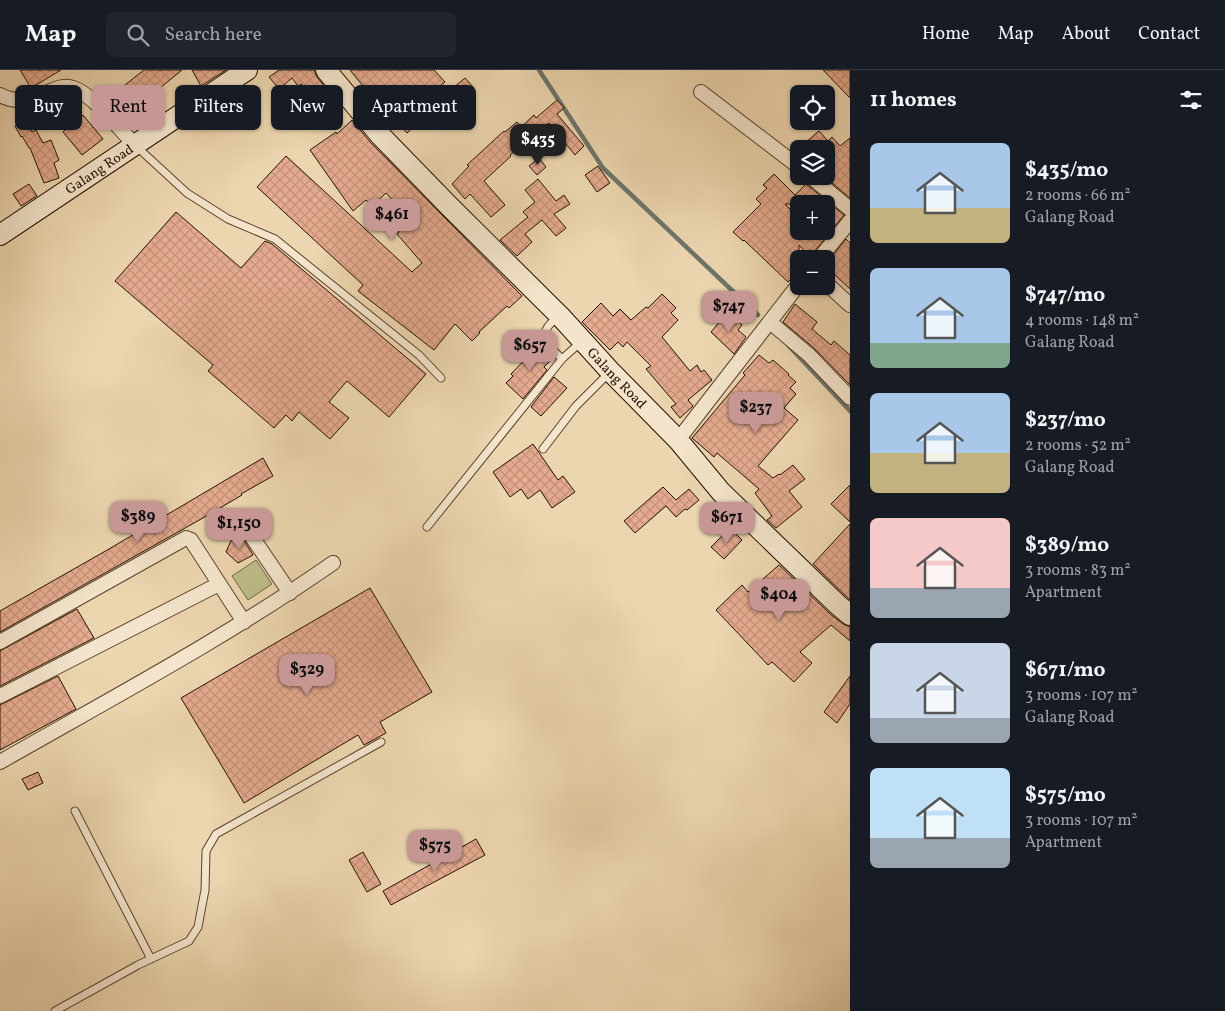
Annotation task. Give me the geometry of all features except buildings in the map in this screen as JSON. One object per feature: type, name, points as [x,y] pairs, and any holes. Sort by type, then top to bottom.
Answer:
[{"type":"street","name":"Galang Road","points":[[0,235],[247,70]]},
{"type":"street","name":"Galang Road","points":[[326,70],[387,142],[560,316],[610,372],[678,440],[721,492],[850,615]]},
{"type":"street","points":[[0,96],[8,100],[24,101],[45,95],[61,87],[71,86],[83,92],[135,145]]},
{"type":"street","points":[[701,92],[790,160]]},
{"type":"street","points":[[821,185],[850,208]]},
{"type":"street","points":[[826,250],[850,221]]},
{"type":"street","points":[[835,291],[850,305]]},
{"type":"street","points":[[678,440],[791,295]]},
{"type":"street","points":[[770,322],[809,355],[850,398]]},
{"type":"street","points":[[244,524],[290,593]]},
{"type":"street","points":[[0,642],[186,538],[191,540],[244,622]]},
{"type":"street","points":[[0,762],[244,622],[333,563]]},
{"type":"street","points":[[0,696],[219,584]]},
{"type":"lane","points":[[135,145],[187,193],[228,219],[275,239],[419,355],[441,378]]},
{"type":"lane","points":[[560,316],[549,324],[544,336],[546,341],[562,359]]},
{"type":"lane","points":[[427,527],[562,359],[582,341]]},
{"type":"lane","points":[[543,449],[576,406],[610,372]]},
{"type":"lane","points":[[55,1011],[188,941],[198,927],[205,890],[206,851],[216,834],[381,742]]},
{"type":"lane","points":[[75,811],[151,959]]},
{"type":"green space","points":[[256,560],[272,584],[248,600],[232,576]]},
{"type":"waterway","points":[[539,70],[603,168],[758,315]]},
{"type":"waterway","points":[[788,345],[850,411]]}]
